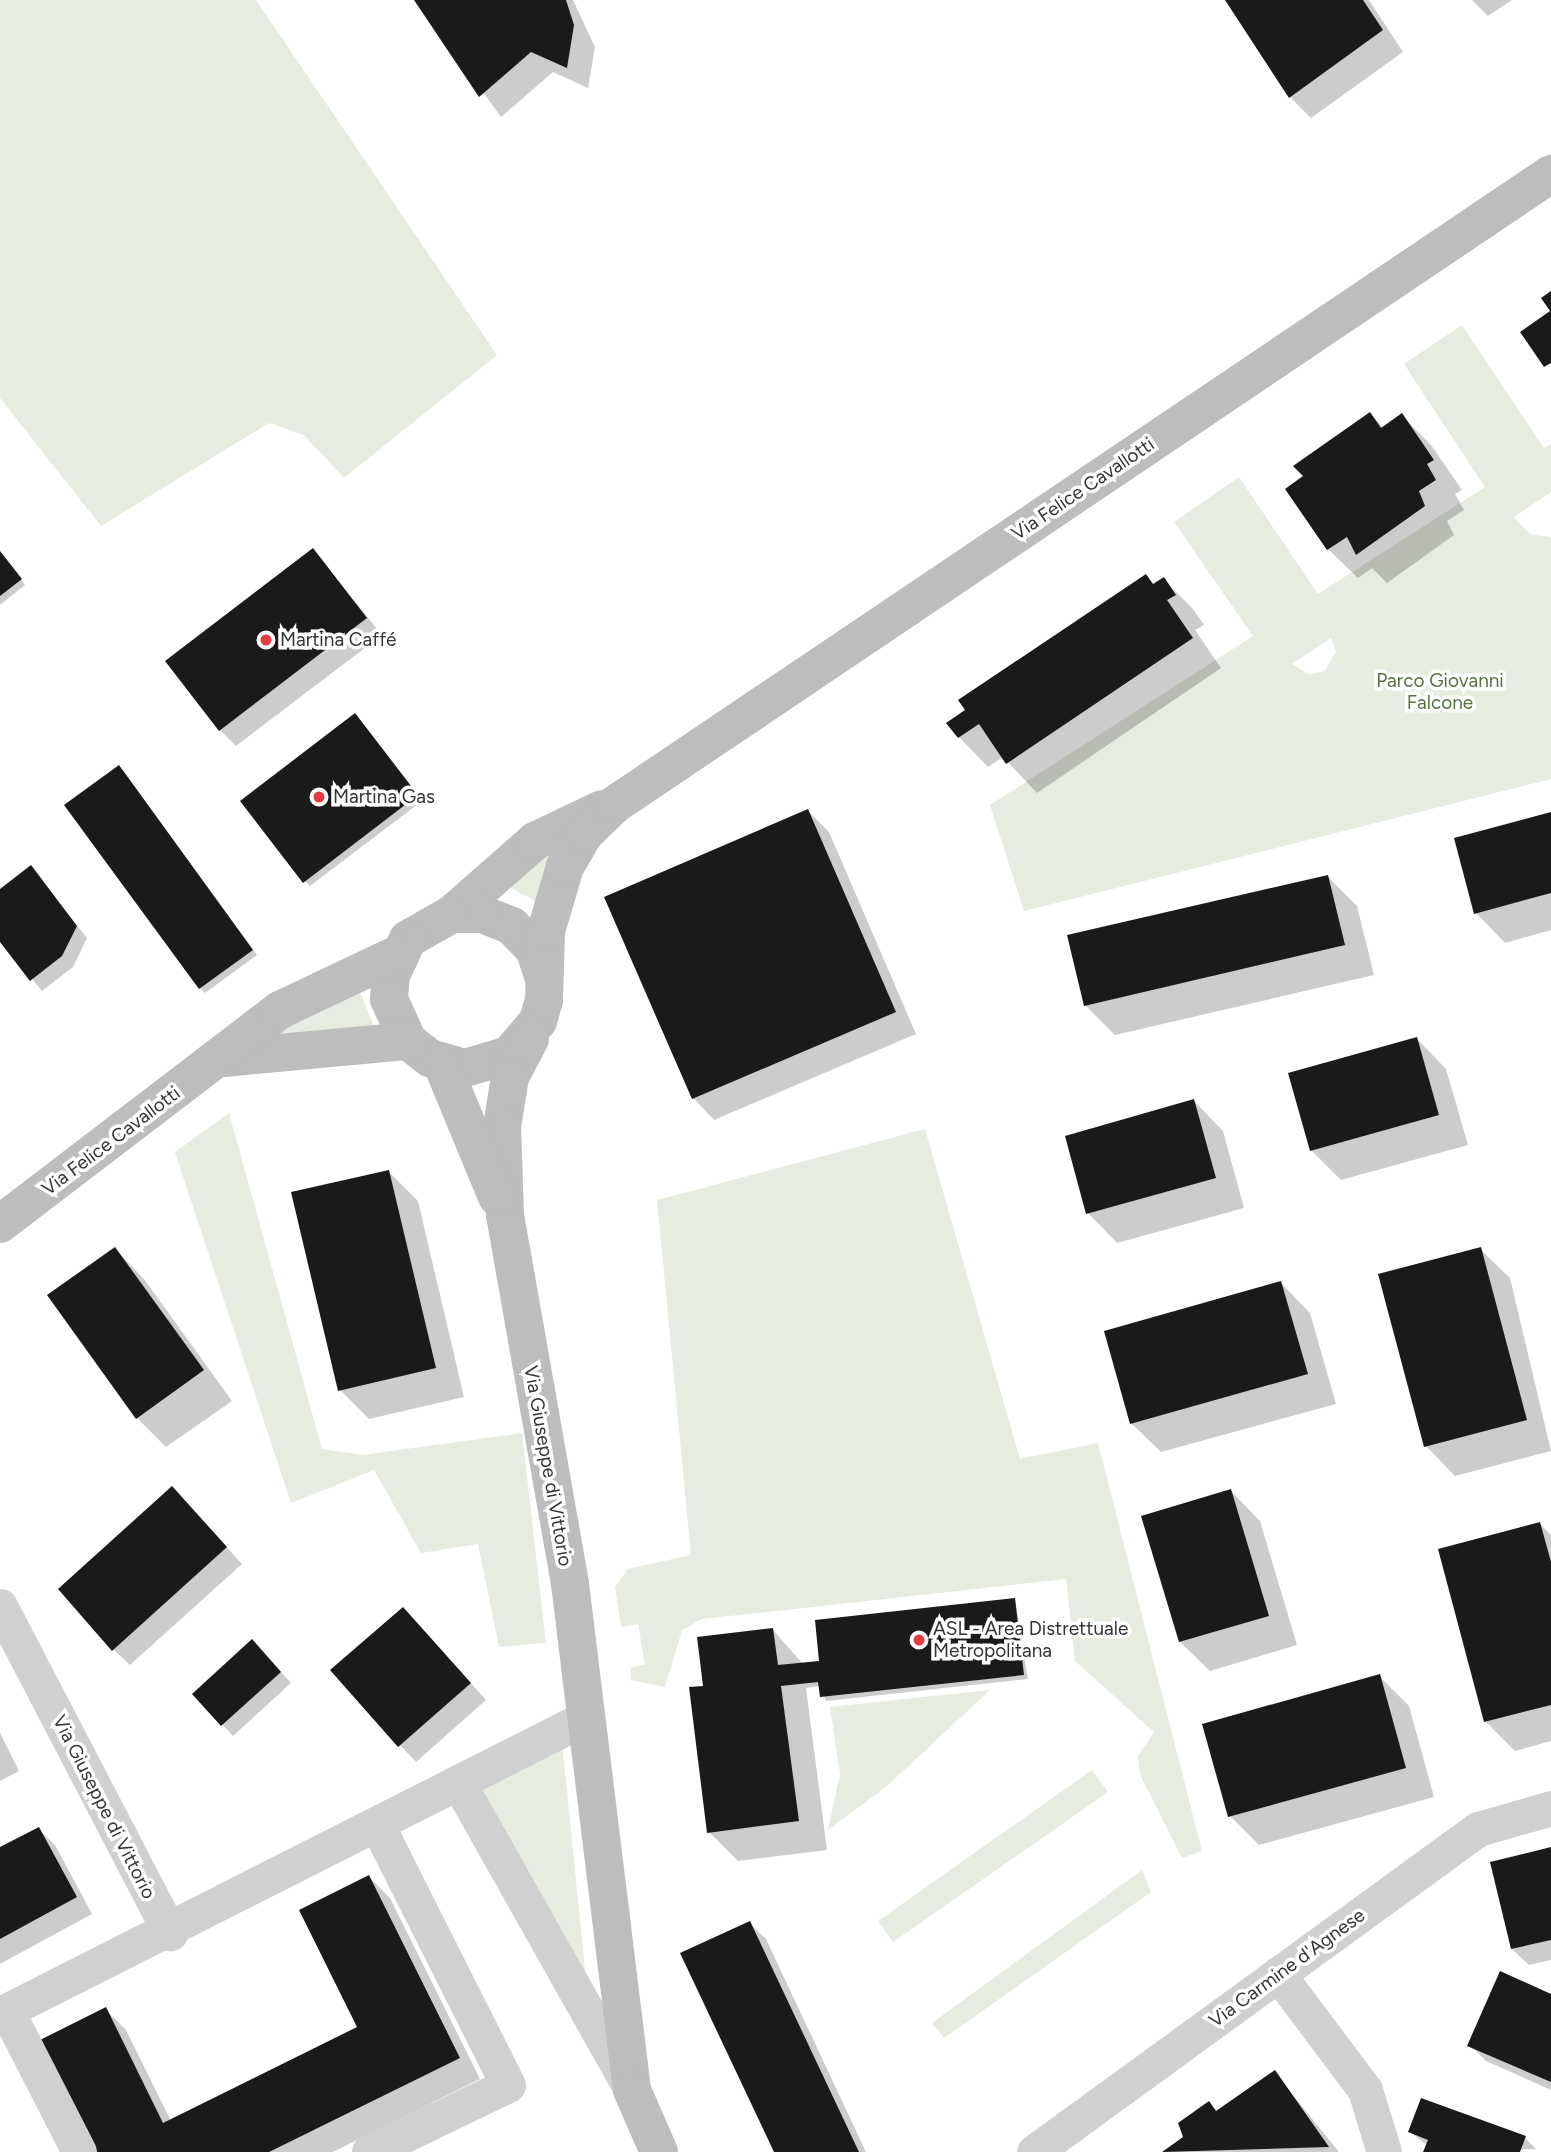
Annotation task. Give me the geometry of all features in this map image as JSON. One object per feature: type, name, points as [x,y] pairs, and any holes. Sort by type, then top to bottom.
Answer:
[{"type":"main road","name":"Via Felice Cavallotti","points":[[452,914],[535,841],[614,805],[1551,174]]},
{"type":"main road","name":"Via Felice Cavallotti","points":[[544,979],[546,931],[565,867],[585,833],[614,805]]},
{"type":"main road","points":[[452,914],[483,914],[512,926],[534,949],[544,979],[538,1021],[527,1041],[488,1065],[442,1064],[408,1041],[389,999],[398,954],[420,927],[452,914]]},
{"type":"main road","name":"Via Felice Cavallotti","points":[[0,1224],[222,1058],[280,1010],[398,954]]},
{"type":"main road","name":"Via Giuseppe di Vittorio","points":[[538,1021],[509,1085],[502,1127],[505,1214],[570,1584],[585,1718],[603,2003],[632,2090],[659,2152]]},
{"type":"main road","points":[[222,1058],[408,1041]]},
{"type":"main road","name":"Via Giuseppe di Vittorio","points":[[442,1064],[505,1214]]},
{"type":"street","name":"Via Giuseppe di Vittorio","points":[[0,1606],[170,1933]]},
{"type":"street","points":[[79,2152],[3,2013],[170,1933],[585,1718]]},
{"type":"street","name":"Via Giuseppe di Vittorio","points":[[458,1782],[603,2003]]},
{"type":"street","name":"Via Carmine d'Agnese","points":[[1034,2152],[1478,1829],[1551,1808]]},
{"type":"street","points":[[369,2152],[508,2085],[377,1825]]},
{"type":"street","points":[[1278,1974],[1365,2091],[1384,2152]]},
{"type":"green space","points":[[0,0],[256,0],[497,355],[344,478],[304,435],[269,423],[101,526],[0,398]]},
{"type":"green space","name":"Parco Giovanni Falcone","points":[[1462,325],[1544,448],[1551,444],[1551,492],[1514,517],[1530,534],[1551,537],[1551,779],[1024,911],[990,805],[1253,636],[1174,522],[1239,477],[1318,594],[1485,487],[1404,364]],"holes":[[[1331,638],[1336,652],[1325,671],[1310,675],[1292,664]]]},
{"type":"green space","points":[[564,837],[541,904],[502,883]]},
{"type":"green space","points":[[360,992],[373,1024],[385,1033],[264,1040],[281,1022]]},
{"type":"green space","points":[[229,1113],[322,1449],[362,1455],[522,1433],[546,1643],[499,1647],[478,1544],[421,1553],[374,1470],[291,1503],[175,1152]]},
{"type":"green space","points":[[925,1129],[1020,1459],[1098,1443],[1202,1851],[1182,1858],[1140,1775],[1138,1756],[1154,1732],[1075,1661],[1066,1579],[702,1619],[682,1630],[665,1687],[631,1680],[631,1667],[645,1665],[638,1624],[621,1627],[615,1587],[628,1569],[691,1555],[657,1200]]},
{"type":"green space","points":[[990,1690],[887,1786],[828,1830],[840,1774],[830,1707]]},
{"type":"green space","points":[[562,1742],[587,1989],[473,1786]]},
{"type":"green space","points":[[1092,1770],[1108,1792],[893,1942],[878,1921]]},
{"type":"green space","points":[[1142,1870],[1151,1892],[944,2038],[932,2023]]},
{"type":"building","points":[[414,0],[566,0],[574,25],[567,68],[531,52],[479,97]]},
{"type":"building","points":[[1225,0],[1363,0],[1383,30],[1289,98]]},
{"type":"building","points":[[1551,291],[1551,363],[1544,367],[1520,332],[1550,311],[1541,298]]},
{"type":"building","points":[[1370,412],[1381,428],[1402,413],[1434,460],[1427,464],[1436,480],[1419,491],[1425,506],[1356,555],[1347,537],[1327,550],[1285,489],[1303,476],[1293,466]]},
{"type":"building","name":"Martina Caffé","points":[[313,548],[367,618],[219,731],[165,661]]},
{"type":"building","points":[[0,551],[22,579],[0,596]]},
{"type":"building","points":[[1146,574],[1153,584],[1164,577],[1176,595],[1167,600],[1193,638],[1006,764],[979,724],[958,738],[946,723],[965,710],[958,700]]},
{"type":"building","points":[[355,713],[418,795],[303,883],[240,801]]},
{"type":"building","points":[[119,765],[253,950],[199,989],[64,805]]},
{"type":"building","points":[[808,809],[896,1012],[692,1099],[604,897]]},
{"type":"building","points":[[1551,812],[1551,893],[1474,914],[1454,838]]},
{"type":"building","points":[[31,865],[77,926],[62,956],[30,981],[0,942],[0,889]]},
{"type":"building","points":[[1328,875],[1345,945],[1084,1006],[1067,935]]},
{"type":"building","points":[[1417,1037],[1439,1115],[1310,1151],[1288,1073]]},
{"type":"building","points":[[1194,1099],[1216,1178],[1086,1214],[1065,1136]]},
{"type":"building","points":[[389,1170],[436,1368],[338,1391],[291,1192]]},
{"type":"building","points":[[115,1247],[204,1370],[136,1419],[47,1295]]},
{"type":"building","points":[[1481,1247],[1527,1420],[1424,1447],[1378,1274]]},
{"type":"building","points":[[1281,1281],[1308,1374],[1130,1424],[1104,1331]]},
{"type":"building","points":[[172,1486],[227,1547],[112,1651],[58,1589]]},
{"type":"building","points":[[1231,1489],[1269,1616],[1179,1642],[1141,1516]]},
{"type":"building","points":[[1540,1522],[1551,1562],[1551,1705],[1484,1722],[1438,1549]]},
{"type":"building","points":[[1015,1598],[1024,1675],[820,1697],[818,1682],[781,1686],[799,1821],[707,1833],[689,1687],[703,1686],[697,1637],[773,1628],[778,1665],[819,1661],[815,1620]]},
{"type":"building","points":[[403,1607],[471,1683],[398,1747],[330,1670]]},
{"type":"building","points":[[252,1639],[281,1672],[221,1726],[192,1694]]},
{"type":"building","points":[[1380,1674],[1406,1768],[1228,1817],[1202,1724]]},
{"type":"building","points":[[39,1827],[77,1897],[0,1939],[0,1847]]},
{"type":"building","points":[[1551,1847],[1551,1940],[1511,1949],[1490,1862]]},
{"type":"building","points":[[369,1875],[460,2058],[269,2152],[91,2152],[36,2042],[106,2007],[163,2123],[357,2027],[299,1910]]},
{"type":"building","points":[[750,1921],[859,2152],[774,2152],[680,1953]]},
{"type":"building","points":[[1500,1971],[1551,1994],[1551,2082],[1467,2046]]},
{"type":"building","points":[[1275,2070],[1329,2147],[1162,2152],[1183,2137],[1178,2123],[1209,2101],[1216,2111]]},
{"type":"building","points":[[1421,2098],[1526,2136],[1520,2152],[1423,2152],[1428,2140],[1408,2132]]},
{"type":"place","name":"Martina Caffé","points":[[266,640]]},
{"type":"place","name":"Martina Gas","points":[[319,797]]},
{"type":"place","name":"ASL - Area Distrettuale Metropolitana","points":[[919,1640]]}]
